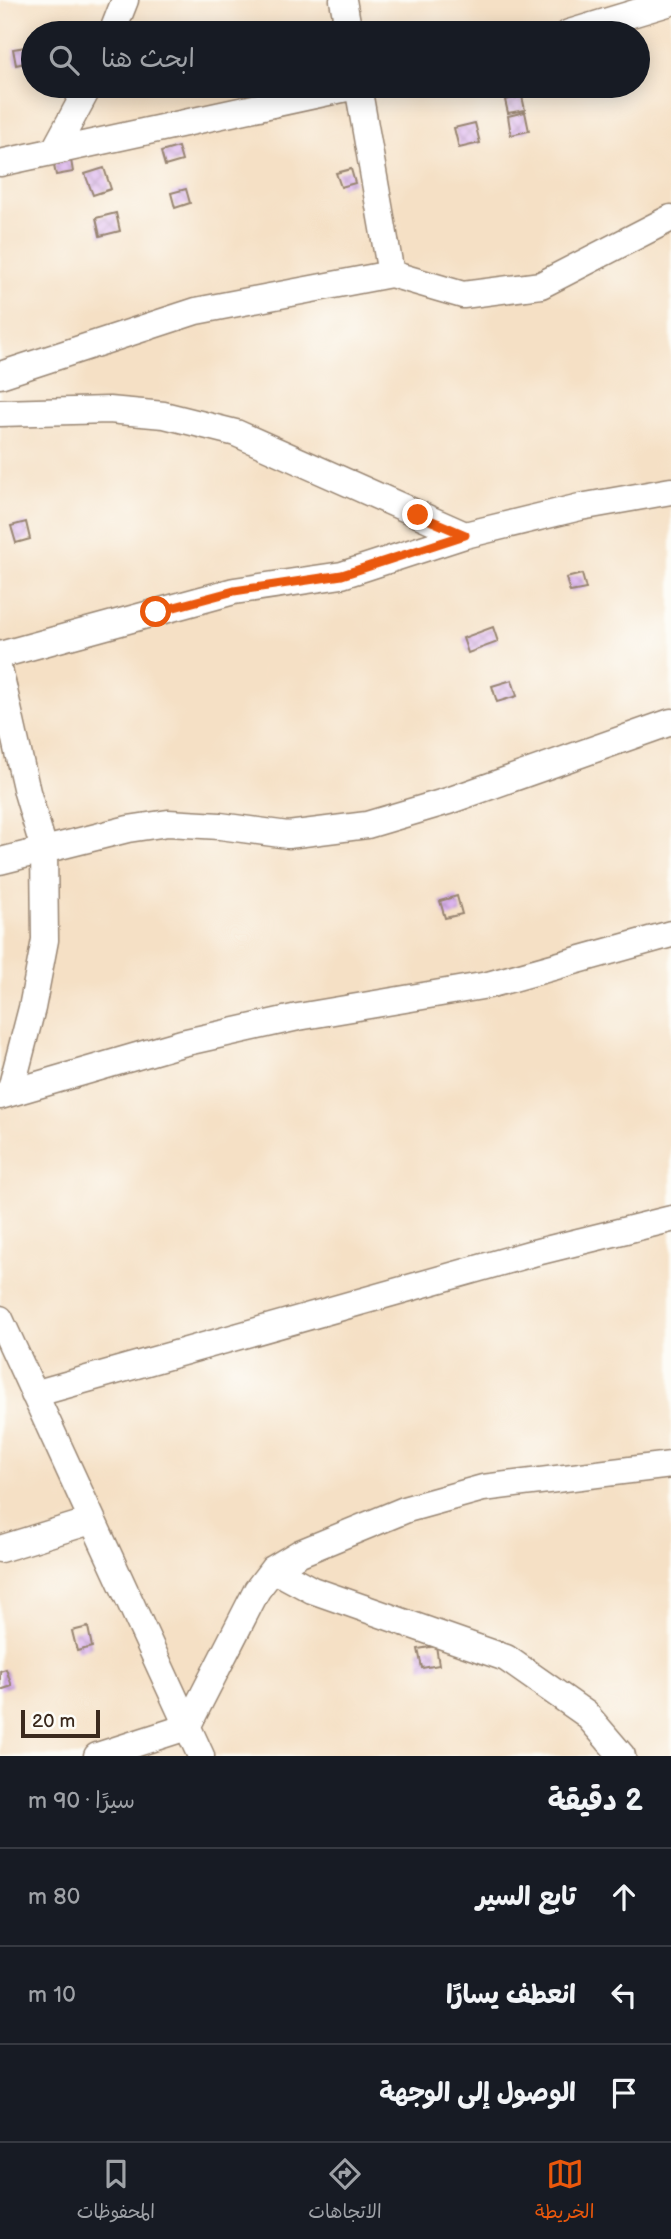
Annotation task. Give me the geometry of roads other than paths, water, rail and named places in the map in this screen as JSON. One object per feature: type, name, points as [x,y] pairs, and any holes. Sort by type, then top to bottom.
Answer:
[{"type":"street","points":[[117,21],[125,0]]},
{"type":"street","points":[[343,0],[347,21]]},
{"type":"street","points":[[608,21],[671,2]]},
{"type":"street","points":[[54,151],[83,98]]},
{"type":"street","points":[[0,163],[301,98]]},
{"type":"street","points":[[359,98],[391,274]]},
{"type":"street","points":[[0,375],[196,311],[391,274],[463,295],[541,285],[671,218]]},
{"type":"street","points":[[0,413],[109,410],[164,415],[236,433],[465,535]]},
{"type":"street","points":[[0,655],[234,591],[342,575],[465,535],[580,507],[671,491]]},
{"type":"street","points":[[0,673],[27,792],[44,849],[45,940],[32,1008],[5,1095]]},
{"type":"street","points":[[0,861],[128,829],[169,824],[220,826],[288,835],[367,825],[449,801],[671,722]]},
{"type":"street","points":[[5,1095],[182,1044],[298,1017],[488,985],[671,934]]},
{"type":"street","points":[[34,1394],[533,1253],[671,1219]]},
{"type":"street","points":[[3,1330],[201,1756]]},
{"type":"street","points":[[97,1756],[187,1727],[257,1590],[273,1569],[300,1553],[407,1509],[483,1488],[671,1465]]},
{"type":"street","points":[[0,1549],[91,1521]]},
{"type":"street","points":[[273,1569],[312,1590],[506,1658],[586,1714],[622,1756]]}]
